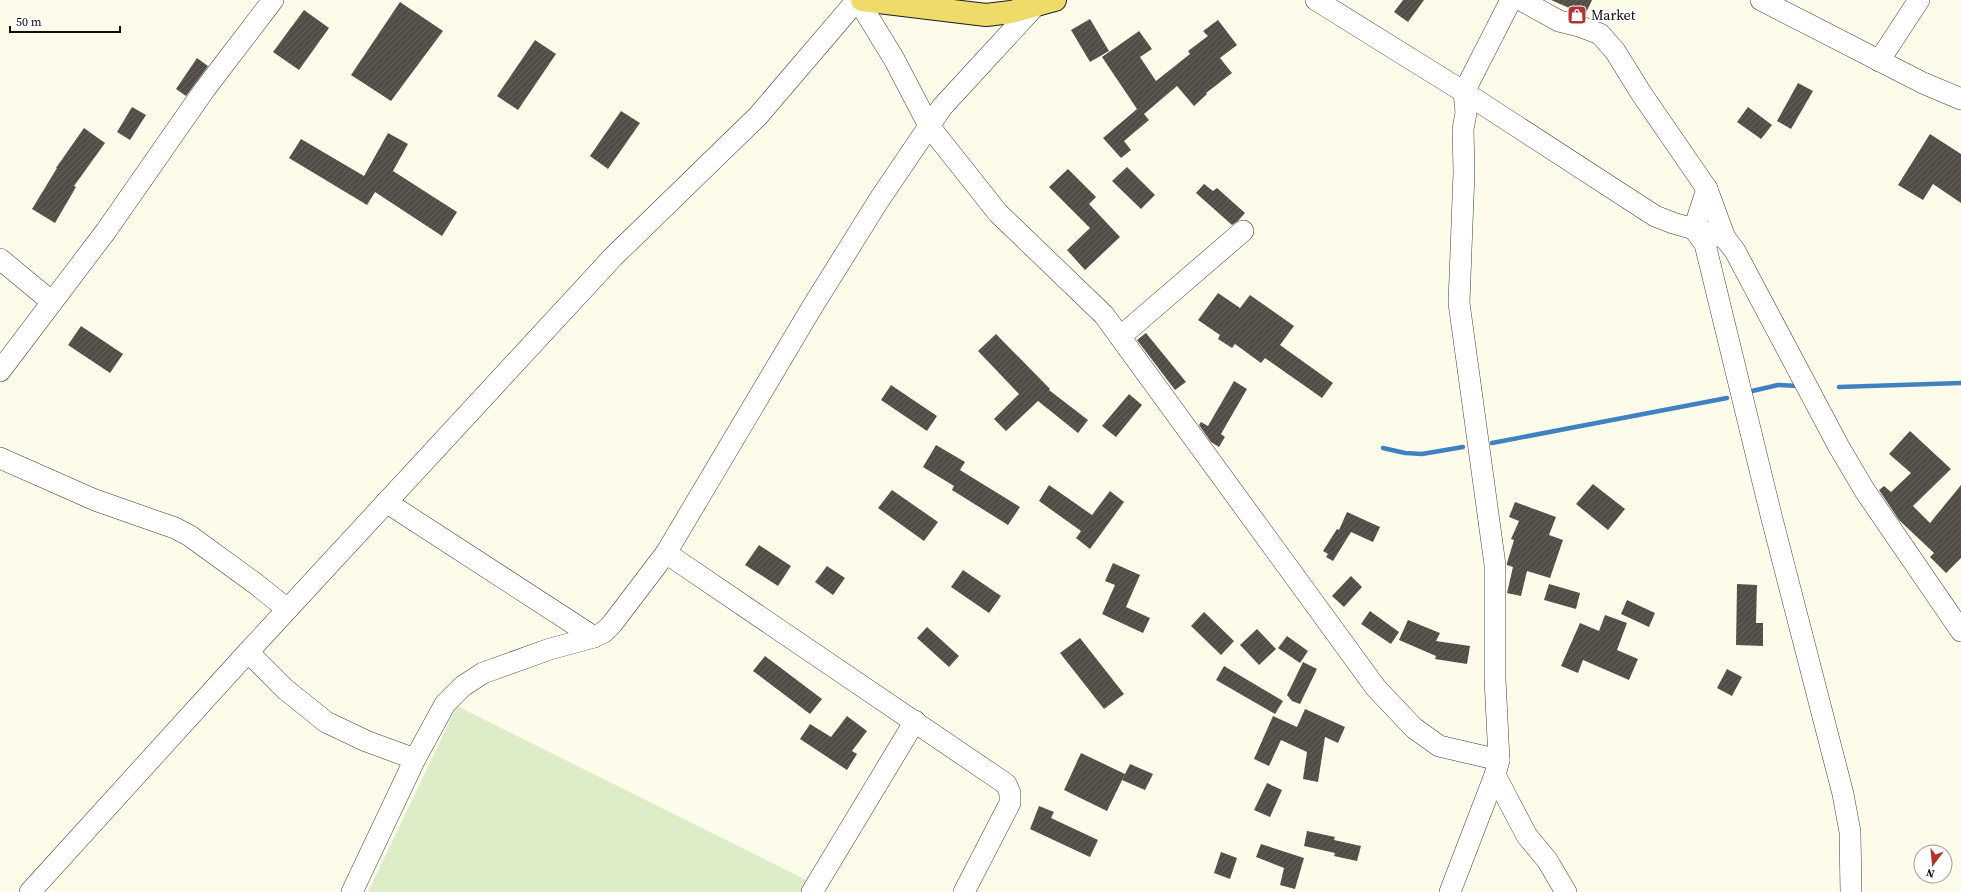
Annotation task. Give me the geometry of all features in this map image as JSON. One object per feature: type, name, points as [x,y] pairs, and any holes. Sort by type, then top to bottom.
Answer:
[{"type":"main road","points":[[862,0],[986,15],[1011,12],[1045,3]]},
{"type":"street","points":[[0,371],[106,231],[205,89],[273,0]]},
{"type":"street","points":[[30,892],[287,609],[613,257],[758,116],[858,0],[894,59],[929,126],[998,213],[1104,315],[1376,688],[1414,728],[1439,746],[1497,767],[1527,836],[1547,860],[1566,892]]},
{"type":"street","points":[[1316,0],[1464,92],[1655,216],[1673,224],[1725,238]]},
{"type":"street","points":[[1450,892],[1497,767],[1495,564],[1459,303],[1464,172],[1463,129],[1466,113],[1464,92],[1511,0]]},
{"type":"street","points":[[1521,0],[1559,21],[1579,26],[1600,34],[1615,51],[1641,93],[1708,189],[1725,238],[1738,257],[1839,447],[1865,491],[1961,631]]},
{"type":"street","points":[[1761,0],[1923,84],[1961,99]]},
{"type":"street","points":[[1879,60],[1919,0]]},
{"type":"street","points":[[352,892],[415,759],[445,704],[468,683],[483,673],[550,649],[594,637],[612,624],[666,553],[811,309],[879,200],[942,107],[1045,3]]},
{"type":"street","points":[[1694,229],[1708,189]]},
{"type":"street","points":[[1694,229],[1705,244],[1775,530],[1843,794],[1850,832],[1851,892]]},
{"type":"street","points":[[1120,337],[1243,231]]},
{"type":"street","points":[[0,259],[52,302]]},
{"type":"street","points":[[0,458],[95,500],[190,536],[251,580],[287,609]]},
{"type":"street","points":[[386,502],[594,637]]},
{"type":"street","points":[[666,553],[1006,784],[1010,794],[1010,803],[964,892]]},
{"type":"street","points":[[248,652],[285,688],[326,722],[366,741],[415,759]]},
{"type":"street","points":[[812,892],[915,721]]},
{"type":"green space","points":[[457,706],[810,882],[806,892],[368,892]]},
{"type":"building","points":[[1403,0],[1424,0],[1408,22],[1394,12]]},
{"type":"building","points":[[1551,0],[1592,0],[1585,15]]},
{"type":"building","points":[[400,2],[443,31],[391,101],[351,75]]},
{"type":"building","points":[[304,10],[329,28],[299,70],[273,52]]},
{"type":"building","points":[[1090,19],[1109,51],[1090,62],[1071,30]]},
{"type":"building","points":[[1218,20],[1237,45],[1220,58],[1232,73],[1206,93],[1207,94],[1194,106],[1177,86],[1144,114],[1149,120],[1124,141],[1131,150],[1121,158],[1103,138],[1137,109],[1102,57],[1139,31],[1152,49],[1140,57],[1156,81],[1190,54],[1188,51],[1208,36],[1203,31]]},
{"type":"building","points":[[535,40],[556,54],[518,110],[497,96]]},
{"type":"building","points":[[197,58],[208,66],[186,96],[176,89]]},
{"type":"building","points":[[1798,83],[1813,91],[1791,129],[1777,121]]},
{"type":"building","points":[[132,107],[146,115],[130,140],[117,132]]},
{"type":"building","points":[[1748,107],[1772,125],[1761,139],[1737,122]]},
{"type":"building","points":[[621,111],[640,123],[608,169],[590,156]]},
{"type":"building","points":[[84,128],[105,143],[74,186],[76,187],[55,223],[32,209],[56,168]]},
{"type":"building","points":[[388,133],[408,144],[393,171],[457,212],[442,236],[375,192],[367,205],[289,158],[301,139],[364,176]]},
{"type":"building","points":[[1930,134],[1961,154],[1961,203],[1933,184],[1923,200],[1898,185]]},
{"type":"building","points":[[1127,167],[1155,195],[1141,209],[1112,181]]},
{"type":"building","points":[[1068,169],[1096,197],[1089,204],[1120,237],[1085,270],[1067,250],[1090,228],[1049,187]]},
{"type":"building","points":[[1204,184],[1213,191],[1217,188],[1245,213],[1238,221],[1232,225],[1196,193]]},
{"type":"building","points":[[1218,293],[1240,308],[1250,295],[1294,326],[1280,345],[1333,383],[1322,398],[1265,358],[1261,363],[1235,344],[1232,348],[1218,339],[1220,335],[1198,320]]},
{"type":"building","points":[[81,326],[123,354],[110,373],[68,345]]},
{"type":"building","points":[[1146,333],[1186,382],[1175,390],[1137,340]]},
{"type":"building","points":[[996,334],[1050,389],[1049,390],[1088,420],[1078,433],[1038,401],[1006,431],[994,419],[1019,394],[978,351]]},
{"type":"building","points":[[1234,381],[1247,389],[1221,434],[1225,437],[1219,447],[1211,442],[1199,425],[1201,422],[1208,426]]},
{"type":"building","points":[[891,385],[937,416],[927,431],[881,400]]},
{"type":"building","points":[[1129,394],[1142,405],[1116,437],[1102,426]]},
{"type":"building","points":[[1910,431],[1951,469],[1913,506],[1930,523],[1961,485],[1961,558],[1946,573],[1930,557],[1934,553],[1899,520],[1879,490],[1884,486],[1891,492],[1911,473],[1889,454]]},
{"type":"building","points":[[936,445],[965,462],[960,470],[1020,507],[1008,525],[952,490],[954,486],[923,467]]},
{"type":"building","points":[[1593,484],[1625,509],[1608,530],[1576,504]]},
{"type":"building","points":[[1049,485],[1092,515],[1110,491],[1124,502],[1090,549],[1076,538],[1081,531],[1039,501]]},
{"type":"building","points":[[892,490],[938,522],[924,541],[878,508]]},
{"type":"building","points":[[1515,502],[1556,517],[1549,535],[1563,540],[1550,578],[1527,571],[1521,596],[1507,593],[1513,567],[1507,565],[1514,540],[1511,539],[1519,521],[1509,517]]},
{"type":"building","points":[[1347,512],[1380,527],[1373,542],[1351,532],[1333,561],[1326,557],[1328,554],[1323,551],[1337,529],[1339,530]]},
{"type":"building","points":[[759,545],[791,566],[778,586],[745,565]]},
{"type":"building","points":[[1113,563],[1140,575],[1126,607],[1150,618],[1143,633],[1102,614],[1115,585],[1105,581]]},
{"type":"building","points":[[827,566],[845,578],[833,595],[815,582]]},
{"type":"building","points":[[963,570],[1001,596],[989,613],[951,587]]},
{"type":"building","points":[[1351,576],[1362,587],[1344,607],[1332,596]]},
{"type":"building","points":[[1549,584],[1580,593],[1576,609],[1544,600]]},
{"type":"building","points":[[1737,584],[1757,585],[1756,623],[1763,623],[1763,646],[1736,645]]},
{"type":"building","points":[[1627,600],[1655,613],[1649,627],[1621,614]]},
{"type":"building","points":[[1370,611],[1399,632],[1391,644],[1361,624]]},
{"type":"building","points":[[1204,612],[1234,641],[1221,655],[1191,626]]},
{"type":"building","points":[[1605,615],[1627,623],[1617,650],[1638,659],[1629,680],[1583,660],[1578,673],[1561,666],[1580,623],[1599,631]]},
{"type":"building","points":[[1408,620],[1440,633],[1436,641],[1470,646],[1467,664],[1435,659],[1436,656],[1399,640]]},
{"type":"building","points":[[927,627],[959,656],[949,667],[917,638]]},
{"type":"building","points":[[1257,629],[1276,649],[1259,665],[1240,645]]},
{"type":"building","points":[[1287,636],[1308,651],[1300,663],[1278,648]]},
{"type":"building","points":[[1080,638],[1124,694],[1104,709],[1060,653]]},
{"type":"building","points":[[765,656],[822,699],[810,714],[753,671]]},
{"type":"building","points":[[1303,662],[1317,669],[1300,704],[1292,701],[1287,695]]},
{"type":"building","points":[[1224,666],[1283,701],[1275,714],[1216,680]]},
{"type":"building","points":[[1727,669],[1742,677],[1732,696],[1717,688]]},
{"type":"building","points":[[1305,709],[1345,727],[1338,743],[1325,737],[1318,782],[1303,779],[1307,752],[1281,740],[1269,766],[1254,759],[1273,716],[1297,727]]},
{"type":"building","points":[[847,716],[867,731],[852,751],[857,754],[847,770],[800,739],[810,724],[831,737]]},
{"type":"building","points":[[1081,753],[1125,774],[1107,811],[1064,790]]},
{"type":"building","points":[[1130,764],[1153,774],[1145,790],[1122,780]]},
{"type":"building","points":[[1267,783],[1282,790],[1270,817],[1254,810]]},
{"type":"building","points":[[1039,806],[1054,812],[1051,818],[1098,840],[1090,857],[1030,829]]},
{"type":"building","points":[[1307,831],[1335,837],[1334,840],[1361,846],[1357,861],[1334,856],[1335,853],[1304,846]]},
{"type":"building","points":[[1261,844],[1304,858],[1295,889],[1280,885],[1284,868],[1256,857]]},
{"type":"building","points":[[1221,852],[1237,858],[1230,879],[1214,873]]},
{"type":"waterway","points":[[1839,387],[1961,383]]},
{"type":"waterway","points":[[1752,391],[1778,385],[1800,386]]},
{"type":"waterway","points":[[1492,443],[1727,398]]},
{"type":"waterway","points":[[1383,448],[1405,453],[1422,454],[1463,447]]},
{"type":"place","name":"Market","points":[[1577,15]]}]
